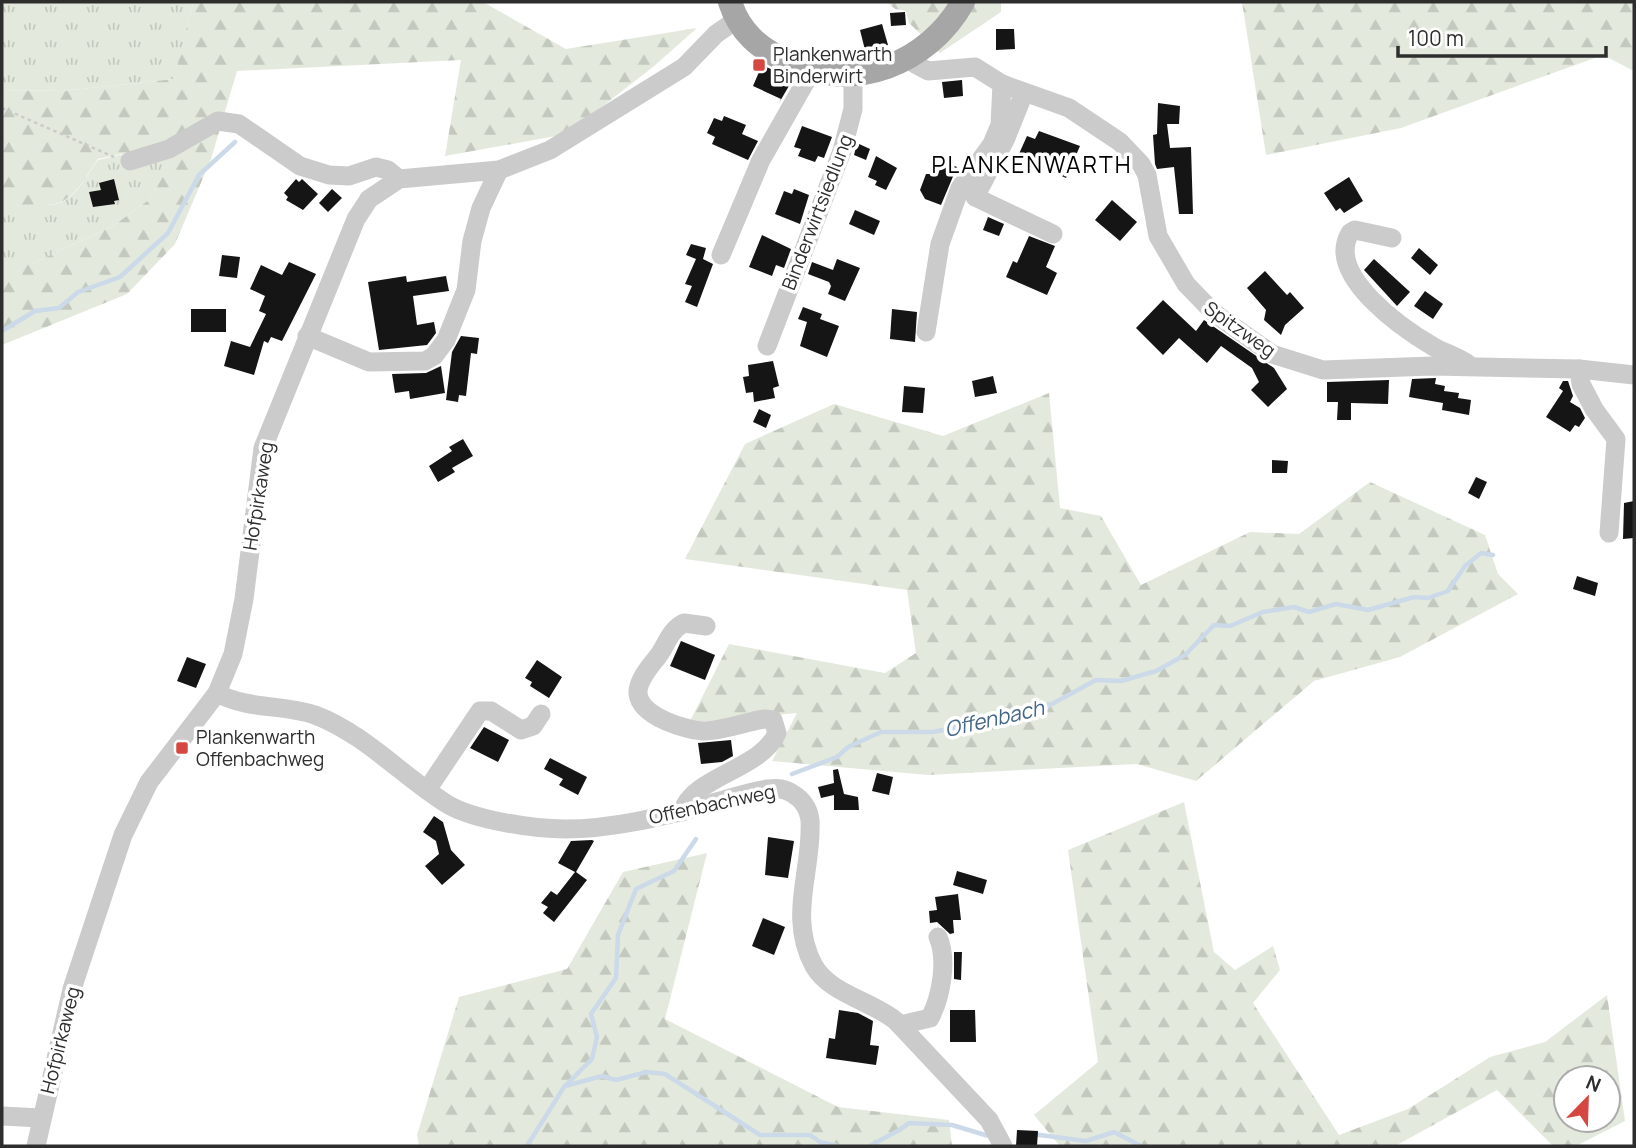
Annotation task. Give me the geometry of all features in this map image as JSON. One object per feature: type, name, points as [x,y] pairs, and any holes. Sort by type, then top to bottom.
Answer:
[{"type":"main road","points":[[733,11],[745,33],[765,51],[811,72],[853,75],[876,71],[910,58],[944,32],[963,2]]},
{"type":"street","name":"Hofpirkaweg","points":[[36,1146],[72,989],[122,835],[149,782],[217,693],[238,634],[263,448],[356,219],[369,198],[399,179],[499,170],[550,150],[684,67],[716,34],[733,11]]},
{"type":"street","name":"Spitzweg","points":[[910,58],[928,71],[975,67],[1002,84],[1069,108],[1120,142],[1147,175],[1158,236],[1186,284],[1214,313],[1255,344],[1293,363],[1323,370],[1471,367],[1579,369],[1634,376]]},
{"type":"street","points":[[721,254],[764,153],[811,72]]},
{"type":"street","name":"Binderwirtsiedlung","points":[[767,346],[842,151],[853,110],[853,75]]},
{"type":"street","points":[[926,332],[940,244],[960,188],[992,144],[1000,125],[1002,84]]},
{"type":"street","points":[[1024,93],[1006,138],[975,197],[1053,234]]},
{"type":"street","points":[[130,160],[169,149],[218,121],[239,124],[282,155],[320,172],[349,176],[376,167],[388,170],[399,179]]},
{"type":"street","points":[[307,336],[369,362],[425,360],[434,356],[446,340],[467,290],[472,241],[481,208],[499,170]]},
{"type":"street","points":[[1391,237],[1355,230],[1350,233],[1344,247],[1348,271],[1377,304],[1410,331],[1471,367]]},
{"type":"street","points":[[1579,369],[1581,384],[1594,409],[1616,439],[1616,460],[1607,519],[1609,533]]},
{"type":"street","points":[[682,812],[692,796],[763,752],[777,733],[773,720],[765,719],[708,731],[692,730],[659,717],[640,701],[638,691],[641,682],[668,635],[684,623],[706,626]]},
{"type":"street","name":"Offenbachweg","points":[[217,693],[237,702],[314,715],[376,750],[427,790],[464,812],[563,829],[593,827],[682,812],[766,789],[782,789],[796,795],[803,802],[810,820],[801,901],[802,933],[811,959],[827,981],[882,1009],[900,1026],[989,1120],[1003,1146]]},
{"type":"street","points":[[427,790],[480,711],[491,711],[522,730],[533,726],[541,714]]},
{"type":"street","points":[[900,1026],[930,1018],[937,1004],[941,991],[943,953],[938,937]]},
{"type":"street","points":[[2,1116],[41,1118]]},
{"type":"path","points":[[2,108],[130,160]]},
{"type":"green space","points":[[2,2],[193,2],[175,79],[63,91],[2,90]]},
{"type":"green space","points":[[193,2],[483,2],[566,49],[697,28],[653,67],[567,134],[445,156],[461,60],[237,71],[211,159],[175,244],[127,294],[2,345],[2,264],[31,264],[113,226],[150,199],[170,164],[154,147],[98,159],[77,190],[64,201],[46,205],[13,206],[2,219],[2,90],[63,91],[174,79]]},
{"type":"green space","points":[[887,2],[1001,2],[1001,12],[940,53],[909,23],[906,11],[895,9]]},
{"type":"green space","points":[[1242,2],[1634,2],[1634,71],[1603,55],[1401,128],[1266,155]]},
{"type":"green space","points":[[154,147],[171,164],[150,199],[113,226],[31,264],[2,264],[2,219],[12,206],[46,205],[64,201],[77,190],[98,160]]},
{"type":"green space","points":[[1049,393],[1060,508],[1101,516],[1141,585],[1250,532],[1299,534],[1370,482],[1485,535],[1498,574],[1518,594],[1400,657],[1314,681],[1196,781],[1137,764],[928,775],[772,761],[797,713],[689,723],[729,644],[885,673],[916,653],[907,590],[685,559],[745,444],[834,404],[943,436]]},
{"type":"green space","points":[[1184,802],[1214,952],[1235,970],[1273,946],[1280,970],[1253,1003],[1339,1135],[1408,1109],[1490,1057],[1545,1042],[1607,995],[1617,1064],[1552,1064],[1552,1134],[1600,1134],[1576,1146],[1553,1146],[1497,1090],[1395,1146],[1060,1146],[1034,1115],[1098,1062],[1068,850]]},
{"type":"green space","points":[[707,853],[665,1019],[838,1107],[949,1120],[952,1146],[419,1146],[417,1135],[459,997],[567,969],[623,872]]},
{"type":"green space","points":[[1622,1100],[1625,1121],[1622,1123]]},
{"type":"building","points":[[905,12],[906,25],[891,26],[890,13]]},
{"type":"building","points":[[882,24],[888,45],[865,50],[860,30]]},
{"type":"building","points":[[996,29],[1014,29],[1015,49],[996,50]]},
{"type":"building","points":[[762,65],[793,79],[779,103],[781,99],[753,86]]},
{"type":"building","points":[[962,80],[963,96],[944,98],[942,82]]},
{"type":"building","points":[[1158,103],[1180,106],[1179,124],[1167,124],[1170,148],[1191,147],[1193,214],[1179,214],[1174,167],[1157,169],[1155,164],[1153,135],[1157,134]]},
{"type":"building","points":[[724,116],[746,125],[742,134],[758,141],[748,160],[712,144],[715,137],[707,133],[714,118],[722,121]]},
{"type":"building","points":[[802,126],[832,137],[824,158],[818,156],[815,162],[798,156],[801,149],[794,147]]},
{"type":"building","points":[[1039,131],[1080,146],[1066,178],[1018,156],[1027,136],[1035,139]]},
{"type":"building","points":[[857,143],[870,149],[866,160],[854,155]]},
{"type":"building","points":[[876,156],[897,168],[886,190],[875,185],[877,181],[868,177]]},
{"type":"building","points":[[943,161],[957,167],[941,205],[925,199],[920,190],[926,174],[938,174]]},
{"type":"building","points":[[1349,177],[1363,201],[1344,213],[1340,208],[1336,211],[1324,193]]},
{"type":"building","points":[[114,179],[119,200],[114,201],[115,204],[93,207],[89,192],[101,190],[99,183]]},
{"type":"building","points":[[296,179],[299,182],[302,179],[318,194],[303,210],[286,200],[288,197],[284,193]]},
{"type":"building","points":[[332,189],[342,198],[328,212],[319,203]]},
{"type":"building","points":[[794,189],[809,195],[800,224],[775,214],[784,191],[792,194]]},
{"type":"building","points":[[1112,200],[1137,222],[1120,241],[1095,220]]},
{"type":"building","points":[[855,210],[880,221],[874,235],[849,224]]},
{"type":"building","points":[[988,217],[1004,224],[999,236],[983,230]]},
{"type":"building","points":[[762,235],[791,249],[784,268],[776,265],[772,276],[749,267]]},
{"type":"building","points":[[1029,236],[1055,246],[1046,267],[1057,273],[1047,295],[1006,277],[1013,261],[1017,263]]},
{"type":"building","points":[[691,244],[706,248],[703,259],[713,264],[697,307],[685,302],[692,286],[685,284],[696,259],[686,255]]},
{"type":"building","points":[[1419,248],[1438,265],[1430,275],[1411,258]]},
{"type":"building","points":[[222,255],[240,257],[237,278],[219,276]]},
{"type":"building","points":[[837,259],[860,268],[845,301],[828,294],[831,286],[829,282],[808,274],[812,262],[833,270]]},
{"type":"building","points":[[1374,259],[1410,292],[1397,306],[1364,270]]},
{"type":"building","points":[[289,262],[316,274],[282,341],[271,337],[268,343],[264,341],[254,375],[224,366],[231,341],[250,347],[266,314],[259,311],[265,296],[250,289],[261,265],[282,275]]},
{"type":"building","points":[[1265,271],[1287,295],[1290,292],[1304,308],[1285,325],[1281,335],[1264,320],[1266,310],[1247,288]]},
{"type":"building","points":[[406,276],[407,282],[446,276],[449,291],[413,296],[417,325],[434,322],[436,333],[427,345],[379,350],[368,282]]},
{"type":"building","points":[[1425,291],[1443,304],[1433,319],[1414,306]]},
{"type":"building","points":[[1163,300],[1196,331],[1204,320],[1274,368],[1287,389],[1268,407],[1251,390],[1259,382],[1252,368],[1221,346],[1207,363],[1179,338],[1163,355],[1136,328]]},
{"type":"building","points":[[803,307],[822,314],[820,319],[839,326],[827,357],[800,346],[807,322],[798,319]]},
{"type":"building","points":[[191,309],[226,309],[226,332],[191,332]]},
{"type":"building","points":[[892,309],[917,312],[915,342],[890,339]]},
{"type":"building","points":[[461,336],[479,338],[477,354],[471,353],[466,396],[459,395],[458,402],[446,400],[452,352]]},
{"type":"building","points":[[773,361],[779,386],[773,388],[775,398],[754,402],[753,392],[746,393],[743,377],[749,376],[748,365]]},
{"type":"building","points":[[441,366],[445,393],[410,399],[409,391],[395,393],[392,374],[426,373]]},
{"type":"building","points":[[993,376],[997,393],[975,397],[972,381]]},
{"type":"building","points":[[1436,378],[1435,384],[1445,386],[1444,391],[1459,393],[1458,398],[1471,400],[1469,415],[1442,410],[1443,403],[1409,397],[1412,379]]},
{"type":"building","points":[[1389,380],[1388,404],[1351,403],[1351,420],[1337,420],[1338,402],[1327,402],[1327,382]]},
{"type":"building","points":[[1563,381],[1568,381],[1573,396],[1570,402],[1580,408],[1585,418],[1579,427],[1575,425],[1570,432],[1546,417],[1563,391],[1559,388]]},
{"type":"building","points":[[904,386],[925,388],[923,413],[902,412]]},
{"type":"building","points":[[759,409],[771,415],[766,428],[753,422]]},
{"type":"building","points":[[463,439],[473,456],[452,468],[455,472],[438,482],[429,466],[452,451],[449,447]]},
{"type":"building","points":[[1272,460],[1288,461],[1287,473],[1272,473]]},
{"type":"building","points":[[1476,477],[1487,482],[1479,499],[1468,493]]},
{"type":"building","points":[[1634,501],[1634,538],[1623,539],[1624,503]]},
{"type":"building","points":[[1577,576],[1598,583],[1595,596],[1573,589]]},
{"type":"building","points":[[681,641],[715,655],[705,680],[670,666]]},
{"type":"building","points":[[187,657],[206,664],[196,688],[177,681]]},
{"type":"building","points":[[537,660],[562,677],[549,698],[530,686],[532,682],[525,678]]},
{"type":"building","points":[[484,727],[509,740],[498,762],[470,748]]},
{"type":"building","points":[[731,740],[733,756],[722,762],[701,764],[698,743]]},
{"type":"building","points":[[550,758],[587,777],[578,795],[559,785],[563,779],[544,769]]},
{"type":"building","points":[[838,769],[844,794],[858,797],[859,810],[834,810],[834,795],[821,798],[818,787],[834,783],[833,770]]},
{"type":"building","points":[[877,773],[893,777],[889,795],[872,791]]},
{"type":"building","points":[[434,816],[443,822],[451,850],[465,865],[442,885],[425,866],[439,854],[436,841],[423,832]]},
{"type":"building","points":[[768,837],[794,841],[788,878],[765,875]]},
{"type":"building","points":[[571,841],[594,841],[576,872],[587,880],[554,922],[543,913],[548,907],[541,903],[551,891],[557,895],[575,872],[558,863]]},
{"type":"building","points":[[957,871],[987,880],[983,894],[953,885]]},
{"type":"building","points":[[958,894],[961,920],[953,920],[954,933],[950,934],[937,922],[930,923],[929,911],[937,910],[935,897]]},
{"type":"building","points":[[763,918],[785,927],[774,955],[752,946]]},
{"type":"building","points":[[954,952],[962,952],[961,980],[954,979]]},
{"type":"building","points":[[839,1010],[858,1013],[873,1021],[870,1045],[879,1046],[876,1065],[826,1058],[829,1038],[835,1039]]},
{"type":"building","points":[[950,1010],[975,1010],[976,1042],[950,1042]]},
{"type":"building","points":[[1017,1130],[1038,1131],[1037,1146],[1016,1146]]},
{"type":"waterway","points":[[2,331],[35,311],[59,308],[78,292],[120,277],[168,233],[199,175],[235,142]]},
{"type":"waterway","name":"Offenbach","points":[[792,774],[837,757],[848,747],[881,732],[933,732],[974,724],[999,712],[1039,711],[1096,680],[1121,681],[1156,671],[1185,655],[1214,625],[1230,626],[1263,612],[1294,607],[1309,612],[1336,604],[1368,610],[1414,597],[1428,598],[1448,591],[1465,566],[1481,553],[1493,555]]},
{"type":"waterway","name":"Offenbach","points":[[527,1146],[564,1087],[592,1059],[597,1037],[591,1014],[616,978],[618,935],[636,889],[674,871],[696,839]]},
{"type":"waterway","points":[[565,1086],[602,1076],[616,1080],[647,1072],[665,1074],[760,1135],[810,1135],[820,1142],[838,1146]]},
{"type":"waterway","points":[[870,1146],[909,1123],[952,1125],[992,1137]]},
{"type":"waterway","points":[[1032,1134],[1086,1141],[1114,1132],[1141,1146]]},
{"type":"place","name":"Plankenwarth Binderwirt","points":[[759,65]]},
{"type":"place","name":"Plankenwarth Offenbachweg","points":[[182,748]]},
{"type":"district","name":"PLANKENWARTH","points":[[1032,164]]}]
